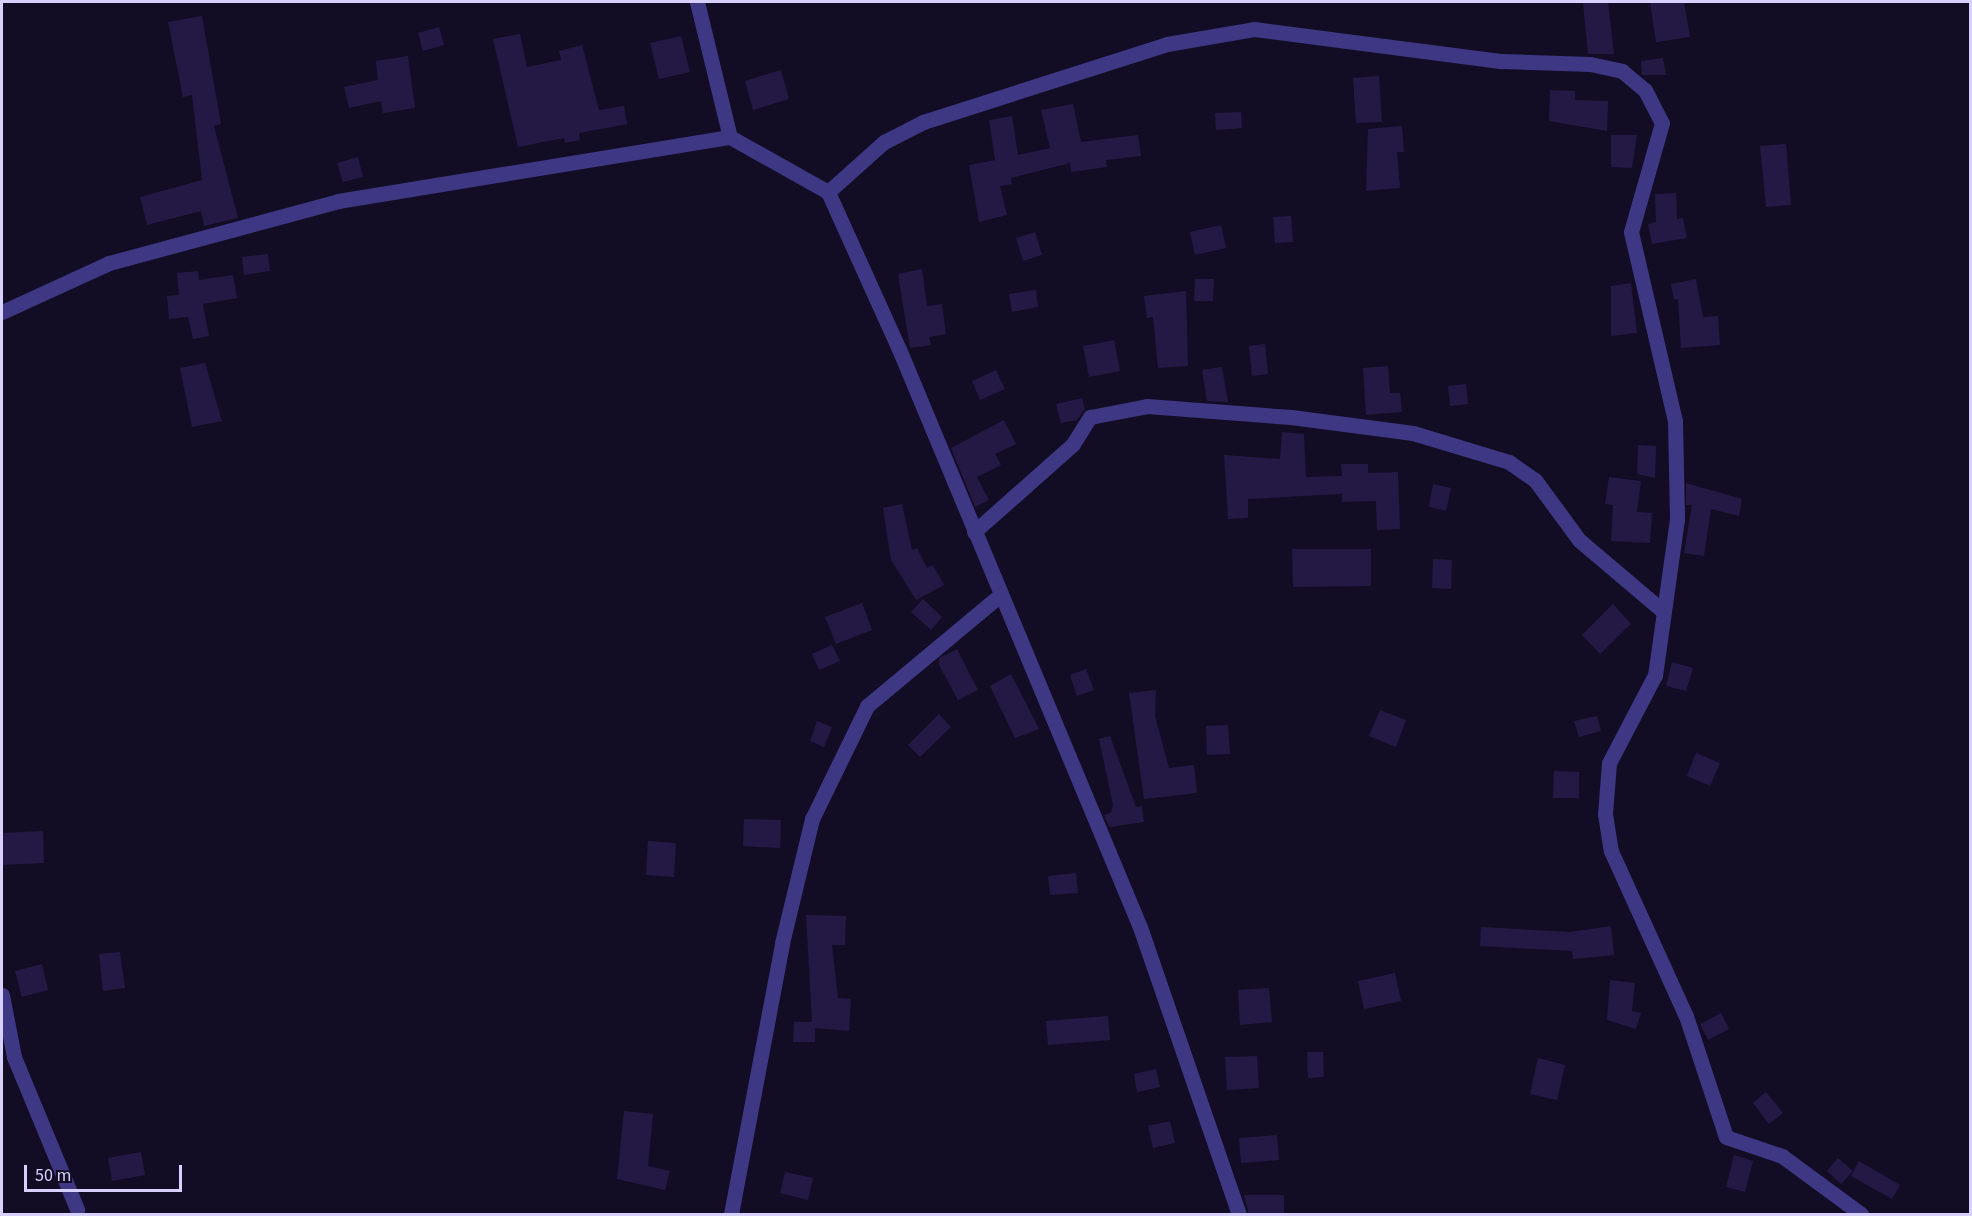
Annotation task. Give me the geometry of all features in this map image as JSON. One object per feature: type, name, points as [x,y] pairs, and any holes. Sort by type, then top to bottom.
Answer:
[{"type":"street","points":[[697,2],[730,137]]},
{"type":"street","points":[[828,192],[884,142],[923,122],[1167,44],[1254,29],[1622,71],[1646,90],[1662,123],[1631,232],[1675,421],[1677,519],[1655,675],[1609,764],[1605,814],[1611,851],[1686,1016],[1726,1137],[1782,1156],[1861,1215]]},
{"type":"street","points":[[2,312],[109,263],[327,204],[730,137],[828,192],[1140,927],[1239,1215]]},
{"type":"street","points":[[974,532],[1073,444],[1090,417],[1147,406],[1291,417],[1413,433],[1509,462],[1536,480],[1579,540],[1664,612]]},
{"type":"street","points":[[731,1215],[782,943],[812,819],[867,706],[1000,595]]},
{"type":"street","points":[[2,995],[14,1057],[77,1209]]},
{"type":"building","points":[[1583,2],[1608,2],[1614,54],[1588,54]]},
{"type":"building","points":[[1650,2],[1684,2],[1690,37],[1656,42]]},
{"type":"building","points":[[202,16],[221,124],[214,126],[238,218],[204,226],[201,211],[147,225],[140,197],[202,180],[192,95],[183,97],[168,22]]},
{"type":"building","points":[[439,27],[444,45],[423,51],[418,33]]},
{"type":"building","points":[[520,34],[527,67],[561,60],[559,51],[582,45],[599,110],[624,106],[627,124],[579,133],[580,140],[565,143],[564,138],[518,147],[493,39]]},
{"type":"building","points":[[681,36],[690,72],[659,79],[650,43]]},
{"type":"building","points":[[408,56],[415,108],[383,113],[381,101],[349,108],[344,87],[378,80],[376,61]]},
{"type":"building","points":[[1663,58],[1666,75],[1642,75],[1641,61]]},
{"type":"building","points":[[781,70],[789,99],[753,110],[745,81]]},
{"type":"building","points":[[1379,76],[1382,122],[1356,123],[1353,78]]},
{"type":"building","points":[[1550,90],[1575,91],[1575,100],[1608,101],[1607,131],[1549,121]]},
{"type":"building","points":[[1073,104],[1081,142],[1138,135],[1141,156],[1106,160],[1107,167],[1071,172],[1070,163],[1011,178],[1012,184],[1000,186],[1007,215],[979,222],[969,165],[995,160],[989,120],[1012,116],[1018,155],[1050,148],[1041,110]]},
{"type":"building","points":[[1241,112],[1242,128],[1216,130],[1215,113]]},
{"type":"building","points":[[1402,126],[1404,152],[1397,152],[1400,188],[1366,191],[1368,129]]},
{"type":"building","points":[[1611,135],[1637,135],[1632,168],[1611,167]]},
{"type":"building","points":[[1786,144],[1791,205],[1766,207],[1760,146]]},
{"type":"building","points":[[358,157],[363,177],[343,182],[337,163]]},
{"type":"building","points":[[1676,193],[1677,219],[1683,218],[1687,238],[1652,244],[1648,224],[1656,222],[1655,194]]},
{"type":"building","points":[[1291,216],[1293,242],[1275,243],[1273,217]]},
{"type":"building","points":[[1221,225],[1226,248],[1195,255],[1190,232]]},
{"type":"building","points":[[1035,232],[1042,255],[1023,261],[1016,238]]},
{"type":"building","points":[[268,254],[270,271],[244,275],[242,257]]},
{"type":"building","points":[[922,269],[927,306],[942,304],[946,334],[929,337],[931,345],[910,348],[898,274]]},
{"type":"building","points":[[198,271],[199,280],[233,275],[237,298],[203,304],[209,336],[193,339],[188,317],[169,319],[167,296],[179,295],[177,273]]},
{"type":"building","points":[[1195,279],[1214,279],[1213,301],[1194,301]]},
{"type":"building","points":[[1696,279],[1703,317],[1718,316],[1720,345],[1681,348],[1678,299],[1674,300],[1671,284]]},
{"type":"building","points":[[1631,283],[1637,333],[1611,336],[1611,286]]},
{"type":"building","points":[[1036,290],[1038,307],[1012,312],[1009,294]]},
{"type":"building","points":[[1186,291],[1188,366],[1158,368],[1153,317],[1147,318],[1144,296]]},
{"type":"building","points":[[1114,340],[1120,371],[1089,377],[1083,346]]},
{"type":"building","points":[[1265,344],[1268,374],[1252,376],[1249,346]]},
{"type":"building","points":[[205,363],[222,421],[192,427],[180,368]]},
{"type":"building","points":[[1388,366],[1390,393],[1400,393],[1402,412],[1366,415],[1363,368]]},
{"type":"building","points":[[1222,367],[1228,402],[1207,401],[1202,370]]},
{"type":"building","points":[[996,370],[1005,389],[980,400],[972,381]]},
{"type":"building","points":[[1466,384],[1468,404],[1450,406],[1448,386]]},
{"type":"building","points":[[1082,398],[1085,409],[1077,420],[1061,423],[1056,404]]},
{"type":"building","points":[[1004,420],[1016,444],[995,454],[1001,465],[977,477],[989,500],[975,507],[951,448]]},
{"type":"building","points":[[1282,432],[1304,434],[1306,477],[1342,476],[1341,464],[1368,464],[1368,473],[1398,472],[1400,529],[1377,530],[1376,501],[1342,502],[1342,494],[1248,499],[1248,518],[1228,519],[1224,455],[1280,459]]},
{"type":"building","points":[[1638,445],[1656,446],[1655,478],[1637,474]]},
{"type":"building","points":[[1609,477],[1641,481],[1637,512],[1652,513],[1650,543],[1611,541],[1613,505],[1605,504]]},
{"type":"building","points":[[1686,483],[1742,499],[1739,516],[1711,509],[1704,556],[1684,553],[1692,505],[1686,505]]},
{"type":"building","points":[[1433,484],[1451,488],[1446,511],[1429,507]]},
{"type":"building","points":[[902,504],[912,550],[917,548],[927,568],[933,565],[944,585],[916,600],[891,560],[883,508]]},
{"type":"building","points":[[1292,549],[1371,549],[1371,586],[1293,587]]},
{"type":"building","points":[[1433,559],[1452,560],[1451,589],[1432,588]]},
{"type":"building","points":[[923,599],[942,617],[931,630],[911,612]]},
{"type":"building","points":[[862,603],[872,630],[836,644],[825,617]]},
{"type":"building","points":[[1613,604],[1631,624],[1600,654],[1582,635]]},
{"type":"building","points":[[832,645],[840,661],[819,670],[812,654]]},
{"type":"building","points":[[957,649],[978,690],[958,700],[939,665],[939,658]]},
{"type":"building","points":[[1672,662],[1693,668],[1686,691],[1666,686]]},
{"type":"building","points":[[1086,669],[1094,690],[1077,696],[1070,675]]},
{"type":"building","points":[[1011,674],[1039,729],[1015,738],[990,686]]},
{"type":"building","points":[[1156,690],[1155,716],[1169,768],[1194,765],[1197,793],[1144,799],[1129,693]]},
{"type":"building","points":[[1380,710],[1406,720],[1396,747],[1369,736]]},
{"type":"building","points":[[939,714],[951,727],[920,757],[908,745]]},
{"type":"building","points":[[1597,716],[1601,731],[1579,737],[1574,721]]},
{"type":"building","points":[[817,721],[832,727],[824,747],[810,741]]},
{"type":"building","points":[[1228,725],[1230,754],[1207,755],[1206,726]]},
{"type":"building","points":[[1110,736],[1136,807],[1142,806],[1144,822],[1109,827],[1104,815],[1111,813],[1113,805],[1099,739]]},
{"type":"building","points":[[1696,753],[1720,763],[1710,786],[1687,776]]},
{"type":"building","points":[[1554,771],[1579,772],[1579,798],[1553,798]]},
{"type":"building","points":[[744,819],[781,820],[780,848],[743,846]]},
{"type":"building","points":[[43,831],[44,863],[2,865],[2,833]]},
{"type":"building","points":[[648,841],[676,843],[674,877],[646,875]]},
{"type":"building","points":[[1076,873],[1078,893],[1050,895],[1048,876]]},
{"type":"building","points":[[806,915],[846,916],[845,945],[832,945],[838,998],[851,999],[849,1031],[815,1028],[815,1042],[793,1042],[794,1022],[812,1022]]},
{"type":"building","points":[[1611,926],[1614,955],[1573,959],[1572,951],[1480,946],[1481,927],[1570,932]]},
{"type":"building","points":[[120,952],[125,988],[103,991],[99,954]]},
{"type":"building","points":[[42,964],[48,990],[22,997],[15,971]]},
{"type":"building","points":[[1395,973],[1401,1001],[1364,1009],[1358,981]]},
{"type":"building","points":[[1610,980],[1635,983],[1632,1011],[1641,1013],[1636,1029],[1607,1020]]},
{"type":"building","points":[[1269,988],[1272,1022],[1240,1025],[1238,990]]},
{"type":"building","points":[[1721,1013],[1729,1029],[1708,1040],[1700,1024]]},
{"type":"building","points":[[1108,1016],[1110,1040],[1048,1045],[1046,1021]]},
{"type":"building","points":[[1307,1052],[1323,1052],[1324,1077],[1308,1078]]},
{"type":"building","points":[[1257,1056],[1259,1088],[1227,1090],[1225,1057]]},
{"type":"building","points":[[1538,1058],[1565,1065],[1557,1100],[1530,1094]]},
{"type":"building","points":[[1156,1069],[1160,1087],[1137,1092],[1134,1074]]},
{"type":"building","points":[[1766,1092],[1783,1113],[1769,1124],[1753,1103]]},
{"type":"building","points":[[624,1111],[653,1114],[648,1166],[670,1171],[665,1190],[617,1179]]},
{"type":"building","points":[[1170,1121],[1175,1143],[1153,1148],[1148,1126]]},
{"type":"building","points":[[1277,1135],[1279,1160],[1241,1163],[1239,1138]]},
{"type":"building","points":[[141,1152],[145,1175],[112,1181],[108,1158]]},
{"type":"building","points":[[1734,1155],[1753,1161],[1745,1192],[1726,1187]]},
{"type":"building","points":[[1838,1158],[1853,1171],[1841,1184],[1827,1171]]},
{"type":"building","points":[[1859,1161],[1900,1185],[1892,1199],[1851,1176]]},
{"type":"building","points":[[785,1172],[813,1178],[808,1200],[780,1193]]},
{"type":"building","points":[[1244,1195],[1284,1195],[1284,1215],[1249,1215]]}]
